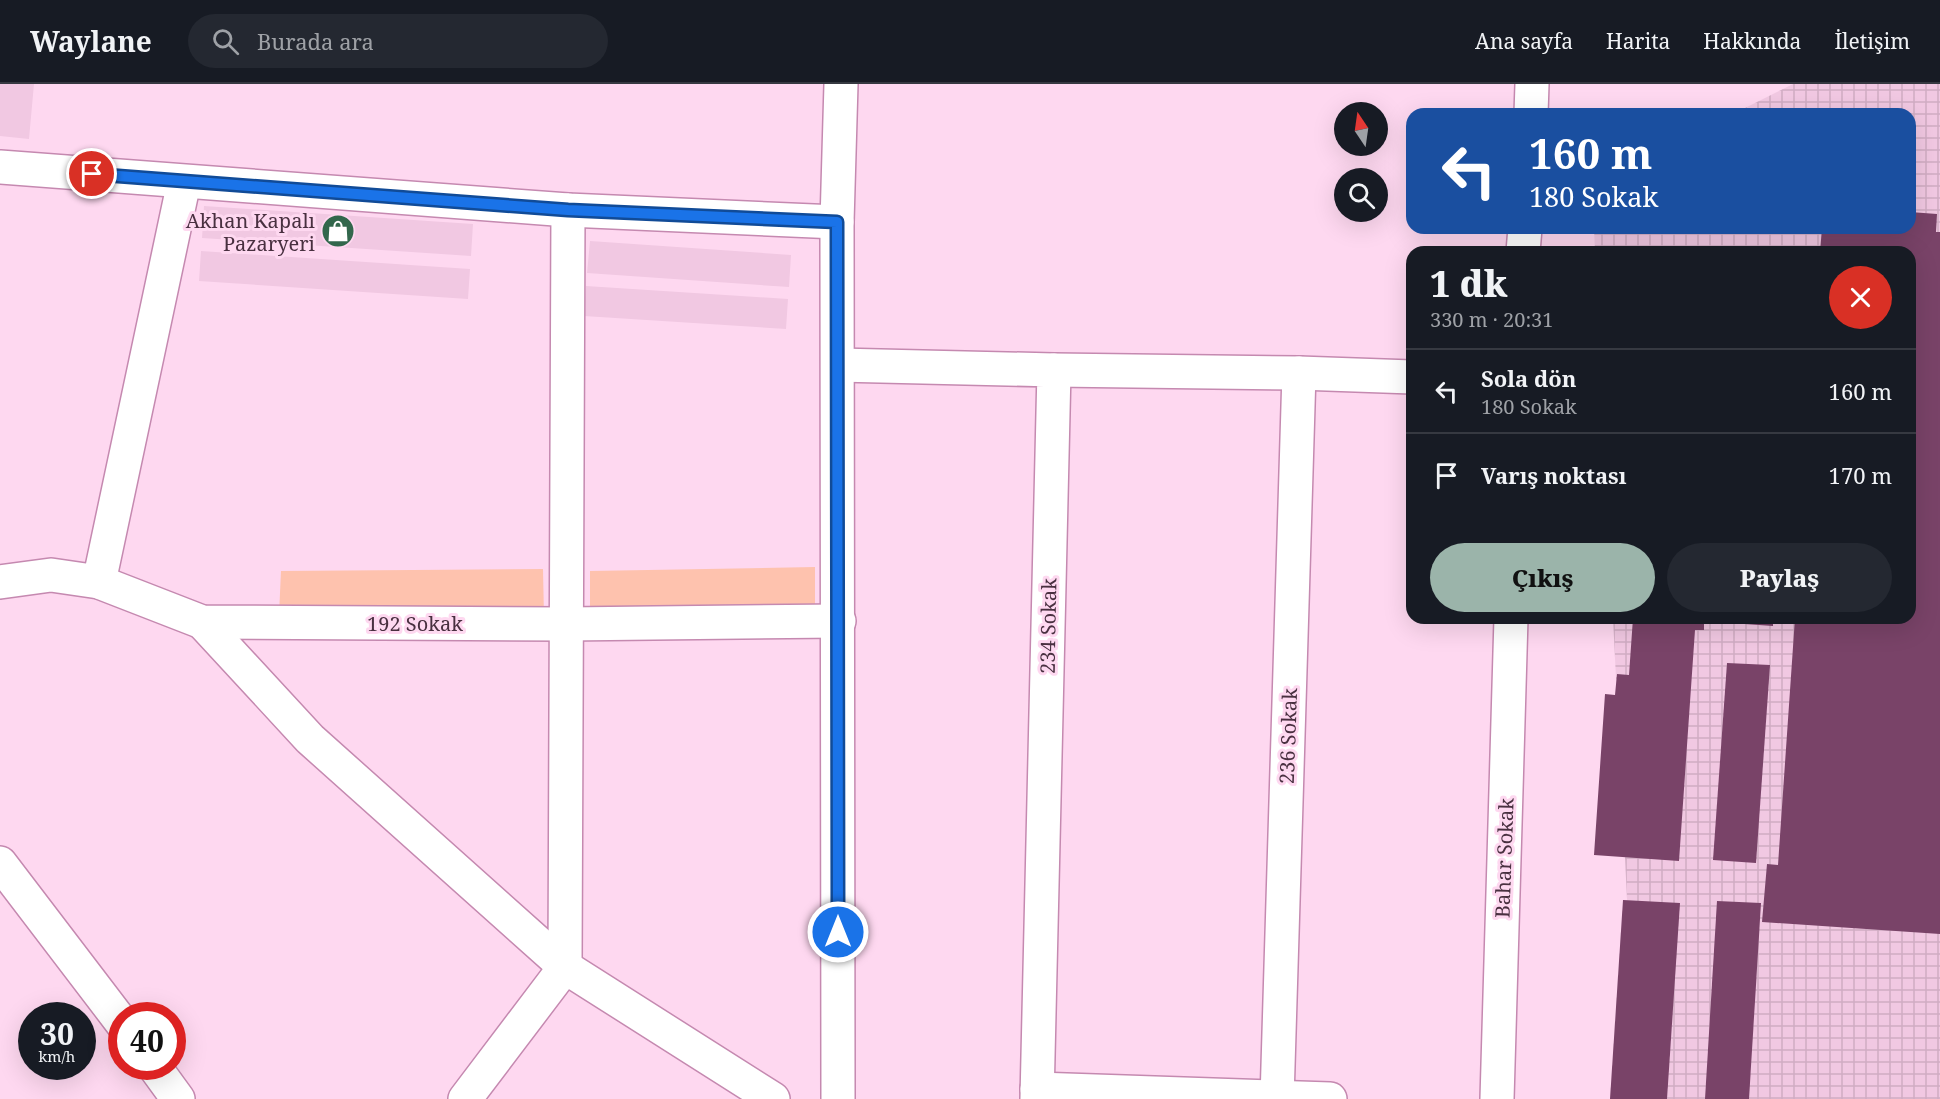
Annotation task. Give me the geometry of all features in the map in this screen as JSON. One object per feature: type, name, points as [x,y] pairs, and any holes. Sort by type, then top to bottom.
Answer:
[{"type":"street","points":[[838,1099],[837,222],[841,84]]},
{"type":"street","points":[[1530,108],[1532,84]]},
{"type":"street","points":[[0,167],[568,210],[837,222]]},
{"type":"street","points":[[99,582],[184,182]]},
{"type":"street","points":[[465,1099],[565,967],[568,210]]},
{"type":"street","points":[[838,365],[1406,377]]},
{"type":"street","name":"234 Sokak","points":[[1037,1094],[1054,370]]},
{"type":"street","name":"236 Sokak","points":[[1277,1098],[1299,373]]},
{"type":"street","name":"192 Sokak","points":[[0,582],[51,575],[99,582],[202,622],[566,624],[839,621]]},
{"type":"street","points":[[202,622],[310,739],[565,967],[773,1099]]},
{"type":"street","name":"Bahar Sokak","points":[[1497,1099],[1510,624]]},
{"type":"street","points":[[0,863],[108,1005]]},
{"type":"street","points":[[164,1080],[178,1099]]},
{"type":"street","points":[[1037,1094],[1330,1099]]},
{"type":"shaded area","points":[[0,84],[34,84],[29,139],[0,136]]},
{"type":"shaded area","points":[[1793,84],[1940,84],[1940,1099],[1637,1099],[1613,624],[1916,624],[1916,246],[1595,246],[1594,234],[1916,234],[1916,108],[1745,108]]},
{"type":"shaded area","name":"Akhan Kapalı Pazaryeri","points":[[204,206],[473,224],[471,256],[202,238]]},
{"type":"shaded area","points":[[590,241],[791,255],[789,287],[587,273]]},
{"type":"shaded area","name":"Akhan Kapalı Pazaryeri","points":[[201,251],[470,269],[468,299],[199,281]]},
{"type":"shaded area","points":[[586,286],[788,299],[786,329],[584,316]]},
{"type":"shaded area","points":[[815,567],[815,612],[590,614],[590,571]]},
{"type":"shaded area","points":[[543,569],[544,617],[279,615],[281,571]]},
{"type":"building","points":[[1916,212],[1937,214],[1936,232],[1940,232],[1940,934],[1762,922],[1767,864],[1778,865],[1795,624],[1916,624],[1916,246],[1820,246],[1822,234],[1916,234]]},
{"type":"building","points":[[1633,624],[1704,624],[1704,630],[1695,630],[1679,861],[1594,855],[1605,694],[1615,695],[1617,674],[1629,675]]},
{"type":"building","points":[[1744,624],[1773,624],[1773,626]]},
{"type":"building","points":[[1727,663],[1770,665],[1756,863],[1713,860]]},
{"type":"building","points":[[1623,900],[1680,903],[1667,1099],[1610,1099]]},
{"type":"building","points":[[1717,901],[1761,903],[1749,1099],[1705,1099]]},
{"type":"place","name":"Akhan Kapalı Pazaryeri","points":[[338,231]]},
{"type":"route","points":[[92,174],[568,210],[837,222],[838,932]]}]
